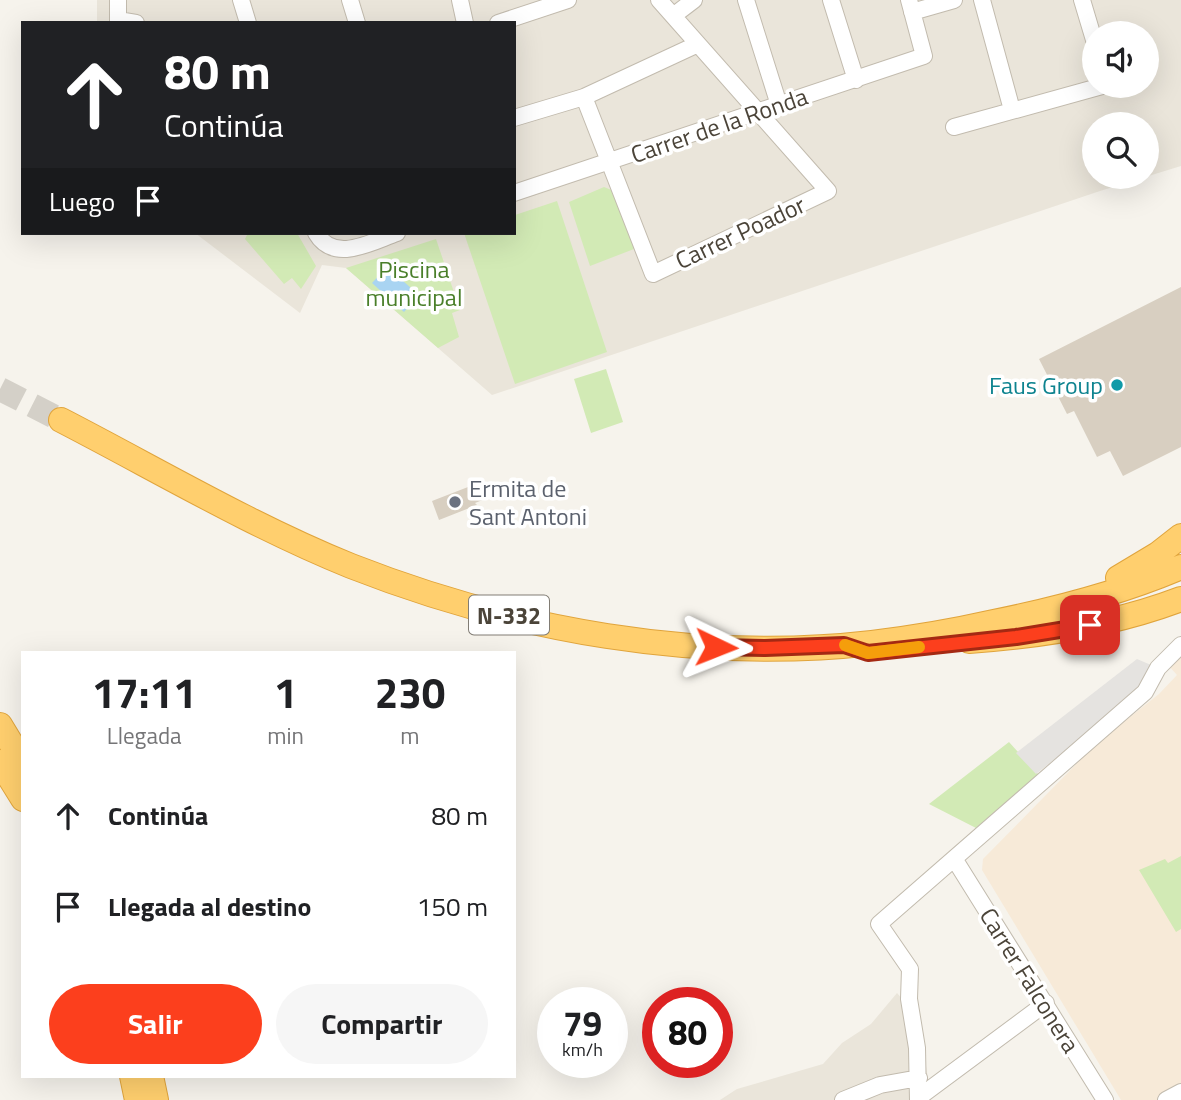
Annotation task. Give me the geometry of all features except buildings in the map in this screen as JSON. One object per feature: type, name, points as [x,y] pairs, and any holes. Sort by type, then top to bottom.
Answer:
[{"type":"highway","name":"N-332","points":[[61,420],[350,565],[440,597],[618,638],[691,646],[765,648],[871,643],[1037,614],[1078,603],[1181,567]]},
{"type":"highway","points":[[871,643],[915,629],[1066,597],[1110,582],[1135,569],[1181,536]]},
{"type":"highway","points":[[844,645],[868,653],[1074,629],[1151,610],[1181,599]]},
{"type":"highway","points":[[0,725],[21,760]]},
{"type":"highway","points":[[0,762],[21,796]]},
{"type":"highway","points":[[132,1078],[137,1100]]},
{"type":"highway","points":[[150,1078],[156,1100]]},
{"type":"street","points":[[118,0],[118,21]]},
{"type":"street","points":[[242,0],[247,21]]},
{"type":"street","points":[[350,0],[356,21]]},
{"type":"street","points":[[460,0],[465,21]]},
{"type":"street","points":[[502,21],[538,4],[568,0]]},
{"type":"street","points":[[659,0],[757,112]]},
{"type":"street","points":[[673,16],[695,0]]},
{"type":"street","points":[[746,0],[779,104]]},
{"type":"street","points":[[831,0],[856,80]]},
{"type":"street","points":[[910,6],[954,0]]},
{"type":"street","points":[[982,0],[1012,110]]},
{"type":"street","points":[[1082,0],[1088,21]]},
{"type":"street","name":"Carrer de la Ronda","points":[[516,192],[924,57],[910,6]]},
{"type":"street","points":[[516,117],[584,97],[698,44]]},
{"type":"street","points":[[954,127],[1082,91]]},
{"type":"street","points":[[584,97],[611,162]]},
{"type":"street","name":"Carrer Poador","points":[[611,162],[653,274],[828,191],[757,112]]},
{"type":"street","points":[[318,235],[328,246],[347,249],[391,235]]},
{"type":"street","points":[[918,1099],[919,1077],[909,999],[910,969],[879,924],[1145,692],[1158,668],[1181,645]]},
{"type":"street","name":"Carrer Falconera","points":[[955,860],[1105,1100]]},
{"type":"street","points":[[918,1099],[1046,1003]]},
{"type":"street","points":[[843,1100],[880,1085],[919,1077]]},
{"type":"street","points":[[1166,1100],[1181,1092]]},
{"type":"shaded area","points":[[97,0],[1181,0],[1181,166],[1159,173],[1159,112],[1082,112],[1082,189],[1106,189],[492,395],[346,268],[322,265],[300,313],[198,235],[516,235],[516,21],[97,21]]},
{"type":"shaded area","points":[[1181,657],[1181,1100],[1121,1100],[982,870],[983,859],[1097,743],[1159,694],[1177,675],[1168,665]]},
{"type":"shaded area","points":[[1137,659],[1158,668],[1129,700],[1036,774],[1016,753]]},
{"type":"shaded area","points":[[897,993],[905,1002],[916,1001],[928,1079],[927,1100],[720,1100],[737,1089],[823,1064],[842,1043],[871,1024]]},
{"type":"green space","points":[[604,187],[614,191],[634,249],[590,266],[569,202]]},
{"type":"green space","points":[[557,201],[607,352],[515,384],[465,235],[516,235],[516,215]]},
{"type":"green space","points":[[247,235],[298,235],[316,266],[301,289],[292,278],[284,284],[245,239]]},
{"type":"green space","name":"Piscina municipal","points":[[436,239],[460,310],[452,313],[459,337],[438,348],[346,268]]},
{"type":"green space","points":[[606,369],[623,422],[591,433],[574,379]]},
{"type":"green space","points":[[1009,742],[1038,774],[976,828],[929,804]]},
{"type":"green space","points":[[1181,856],[1181,929],[1176,932],[1139,870],[1165,859],[1168,863]]},
{"type":"water","points":[[387,267],[419,295],[404,312],[372,283]]},
{"type":"tunnel","points":[[0,389],[61,420]]},
{"type":"slow traffic","points":[[845,645],[868,653],[919,647]]},
{"type":"place","name":"Faus Group","points":[[1117,385]]},
{"type":"place","name":"Ermita de Sant Antoni","points":[[455,502]]},
{"type":"route","points":[[716,647],[844,645],[868,653],[1016,637],[1090,625]]}]
